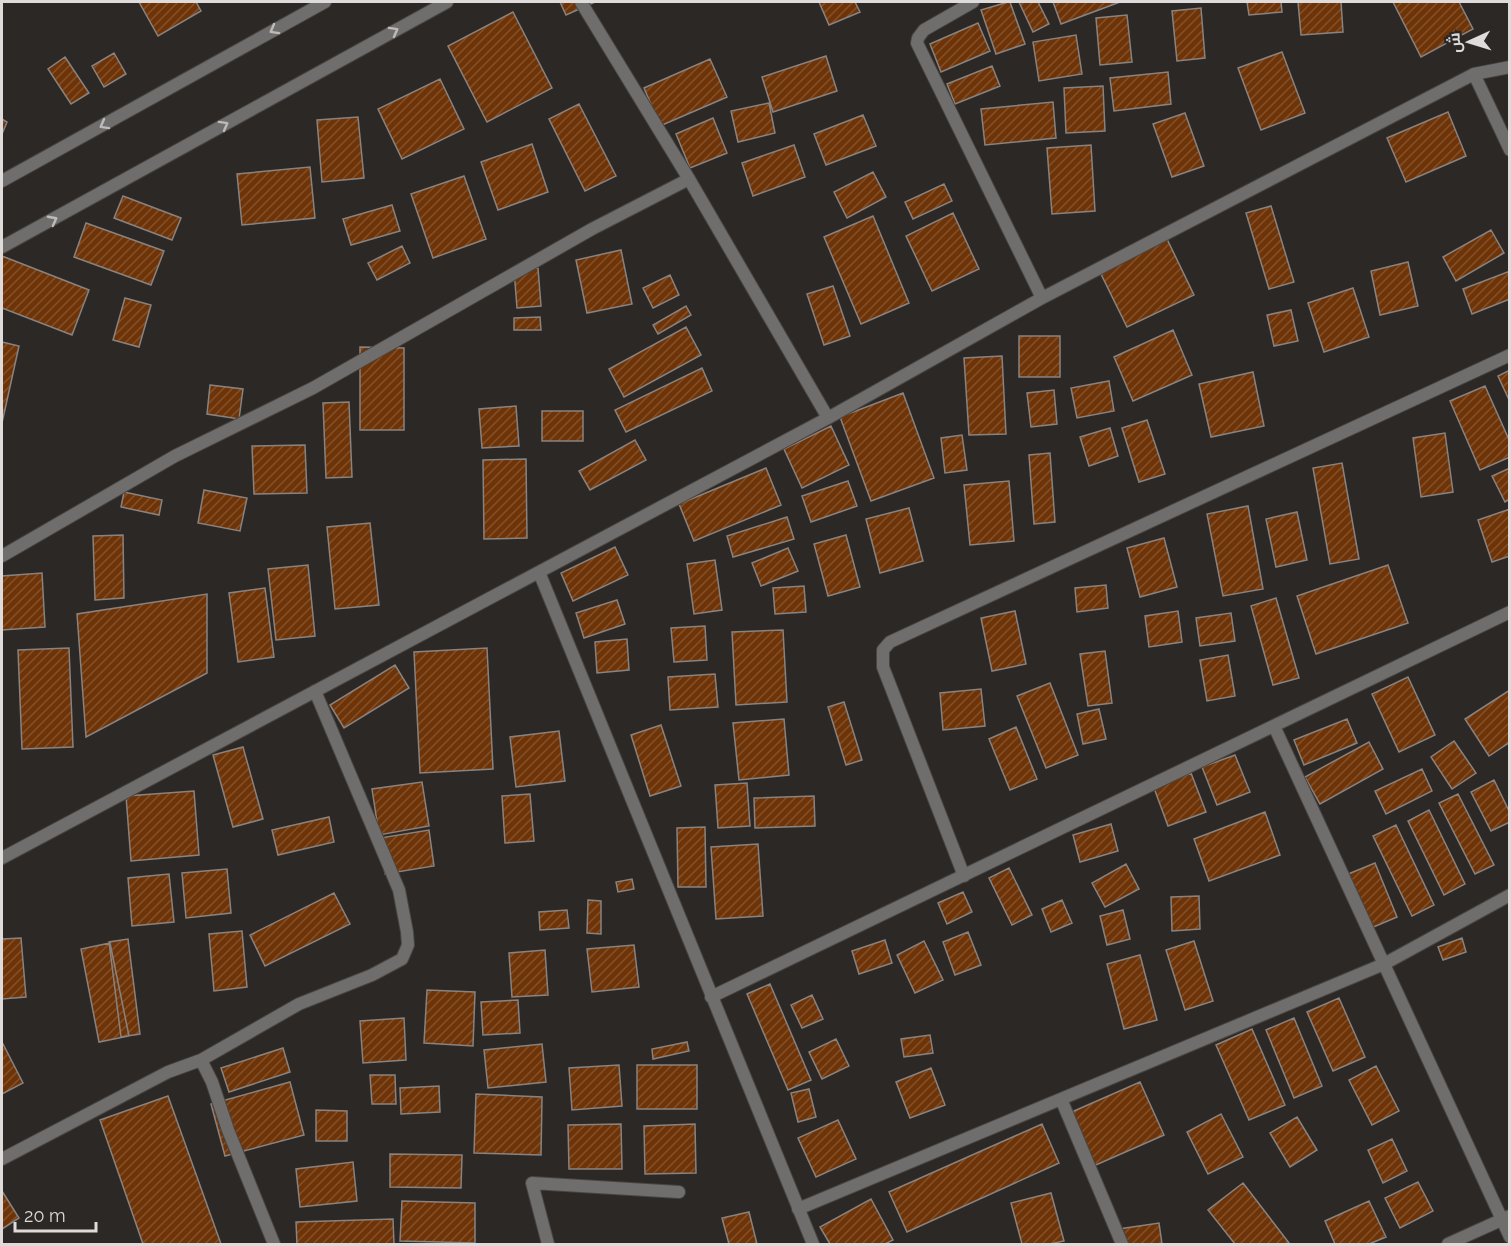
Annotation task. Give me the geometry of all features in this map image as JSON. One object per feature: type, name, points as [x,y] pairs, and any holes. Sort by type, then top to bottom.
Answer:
[{"type":"street","points":[[2,181],[325,2]]},
{"type":"street","points":[[2,247],[447,2]]},
{"type":"street","points":[[581,2],[689,179],[828,418]]},
{"type":"street","points":[[973,2],[924,30],[917,43],[1042,298]]},
{"type":"street","points":[[2,858],[828,418],[1042,298],[1474,74],[1509,67]]},
{"type":"street","points":[[1474,74],[1509,150]]},
{"type":"street","points":[[2,556],[175,456],[313,388],[553,250],[689,179]]},
{"type":"street","points":[[964,876],[883,667],[883,650],[890,642],[1509,355]]},
{"type":"street","points":[[539,572],[813,1245]]},
{"type":"street","points":[[711,997],[1509,612]]},
{"type":"street","points":[[2,1159],[168,1072],[201,1060],[299,1004],[372,975],[402,959],[408,945],[399,890],[315,692]]},
{"type":"street","points":[[1274,726],[1384,964],[1506,1218],[1509,1237]]},
{"type":"street","points":[[798,1209],[1384,964],[1509,895]]},
{"type":"street","points":[[201,1060],[212,1082],[228,1130],[274,1245]]},
{"type":"street","points":[[1061,1099],[1122,1245]]},
{"type":"street","points":[[548,1245],[532,1183],[679,1192]]},
{"type":"street","points":[[1448,1245],[1506,1218]]},
{"type":"building","points":[[139,2],[196,2],[201,11],[158,36]]},
{"type":"building","points":[[560,2],[595,2],[566,15]]},
{"type":"building","points":[[819,2],[855,2],[860,12],[829,25]]},
{"type":"building","points":[[1010,2],[1025,44],[996,54],[981,10]]},
{"type":"building","points":[[1019,2],[1038,2],[1049,24],[1033,32]]},
{"type":"building","points":[[1053,2],[1120,2],[1061,24]]},
{"type":"building","points":[[1247,2],[1281,2],[1282,12],[1249,15]]},
{"type":"building","points":[[1298,2],[1341,2],[1343,32],[1301,35]]},
{"type":"building","points":[[1393,2],[1459,2],[1473,29],[1421,57]]},
{"type":"building","points":[[1201,8],[1205,58],[1177,61],[1172,11]]},
{"type":"building","points":[[513,12],[552,88],[487,122],[448,46]]},
{"type":"building","points":[[1127,15],[1132,62],[1100,65],[1096,18]]},
{"type":"building","points":[[978,23],[990,51],[941,72],[930,44]]},
{"type":"building","points":[[1076,35],[1082,74],[1039,81],[1033,42]]},
{"type":"building","points":[[1282,52],[1305,113],[1261,130],[1238,68]]},
{"type":"building","points":[[114,53],[126,74],[104,87],[92,66]]},
{"type":"building","points":[[826,56],[837,91],[773,112],[762,77]]},
{"type":"building","points":[[65,57],[89,93],[71,104],[48,69]]},
{"type":"building","points":[[710,59],[727,97],[660,126],[644,88]]},
{"type":"building","points":[[992,66],[1000,86],[955,104],[947,84]]},
{"type":"building","points":[[1168,72],[1171,104],[1114,111],[1110,78]]},
{"type":"building","points":[[440,79],[464,129],[402,159],[378,109]]},
{"type":"building","points":[[1103,86],[1105,131],[1066,133],[1064,88]]},
{"type":"building","points":[[1053,102],[1056,138],[985,145],[981,109]]},
{"type":"building","points":[[769,103],[775,133],[738,142],[731,111]]},
{"type":"building","points":[[579,104],[616,176],[585,191],[549,119]]},
{"type":"building","points":[[1448,112],[1466,156],[1406,182],[1387,138]]},
{"type":"building","points":[[1185,113],[1204,166],[1172,177],[1153,124]]},
{"type":"building","points":[[863,115],[876,146],[826,165],[814,134]]},
{"type":"building","points":[[358,117],[364,178],[322,182],[317,120]]},
{"type":"building","points":[[713,118],[727,153],[690,168],[676,134]]},
{"type":"building","points":[[2,119],[7,122],[2,134]]},
{"type":"building","points":[[532,144],[548,192],[498,210],[481,162]]},
{"type":"building","points":[[794,145],[805,177],[753,196],[742,163]]},
{"type":"building","points":[[1091,145],[1095,211],[1052,214],[1047,148]]},
{"type":"building","points":[[310,167],[315,218],[242,225],[237,174]]},
{"type":"building","points":[[873,172],[886,197],[847,218],[834,192]]},
{"type":"building","points":[[464,176],[486,239],[433,258],[411,194]]},
{"type":"building","points":[[944,184],[952,201],[913,219],[905,202]]},
{"type":"building","points":[[123,196],[181,218],[172,240],[114,218]]},
{"type":"building","points":[[392,205],[400,231],[351,245],[343,219]]},
{"type":"building","points":[[1271,206],[1294,282],[1269,289],[1246,213]]},
{"type":"building","points":[[953,213],[979,269],[932,291],[906,236]]},
{"type":"building","points":[[873,216],[909,303],[861,324],[824,237]]},
{"type":"building","points":[[86,223],[164,251],[151,285],[74,257]]},
{"type":"building","points":[[1491,230],[1504,253],[1456,281],[1443,257]]},
{"type":"building","points":[[1167,239],[1194,295],[1127,327],[1100,272]]},
{"type":"building","points":[[402,246],[410,263],[377,280],[368,263]]},
{"type":"building","points":[[621,250],[632,304],[587,313],[576,260]]},
{"type":"building","points":[[2,256],[89,290],[72,335],[2,308]]},
{"type":"building","points":[[1408,262],[1418,306],[1380,315],[1371,271]]},
{"type":"building","points":[[538,268],[541,306],[517,308],[514,270]]},
{"type":"building","points":[[1510,271],[1510,299],[1472,314],[1463,289]]},
{"type":"building","points":[[670,275],[679,295],[653,308],[643,288]]},
{"type":"building","points":[[833,286],[850,336],[824,345],[807,294]]},
{"type":"building","points":[[1353,288],[1369,337],[1324,352],[1308,303]]},
{"type":"building","points":[[125,298],[151,305],[139,347],[113,340]]},
{"type":"building","points":[[686,306],[691,315],[658,334],[653,325]]},
{"type":"building","points":[[1291,310],[1298,341],[1274,346],[1267,315]]},
{"type":"building","points":[[540,317],[541,330],[514,330],[514,318]]},
{"type":"building","points":[[686,327],[701,355],[624,397],[609,369]]},
{"type":"building","points":[[1173,330],[1192,375],[1133,401],[1114,357]]},
{"type":"building","points":[[1019,336],[1060,336],[1060,377],[1019,377]]},
{"type":"building","points":[[2,342],[19,346],[2,423]]},
{"type":"building","points":[[360,347],[404,348],[404,430],[360,430]]},
{"type":"building","points":[[1002,356],[1006,434],[969,435],[964,358]]},
{"type":"building","points":[[702,368],[712,391],[626,432],[615,410]]},
{"type":"building","points":[[1510,370],[1510,402],[1498,376]]},
{"type":"building","points":[[1253,372],[1264,426],[1211,437],[1199,384]]},
{"type":"building","points":[[1109,381],[1114,411],[1077,418],[1071,388]]},
{"type":"building","points":[[210,385],[243,389],[239,419],[207,414]]},
{"type":"building","points":[[1485,386],[1510,442],[1510,457],[1480,470],[1450,401]]},
{"type":"building","points":[[1054,390],[1057,424],[1031,427],[1027,393]]},
{"type":"building","points":[[903,393],[934,478],[871,501],[840,417]]},
{"type":"building","points":[[349,402],[352,477],[326,478],[323,403]]},
{"type":"building","points":[[516,406],[519,446],[482,448],[479,409]]},
{"type":"building","points":[[542,411],[583,411],[583,441],[542,441]]},
{"type":"building","points":[[1147,420],[1165,474],[1139,482],[1122,428]]},
{"type":"building","points":[[831,426],[849,465],[802,488],[784,449]]},
{"type":"building","points":[[1110,428],[1118,456],[1089,466],[1080,437]]},
{"type":"building","points":[[1445,433],[1453,492],[1421,497],[1413,438]]},
{"type":"building","points":[[962,435],[967,470],[945,473],[941,438]]},
{"type":"building","points":[[635,440],[646,460],[590,490],[579,471]]},
{"type":"building","points":[[305,445],[307,493],[254,494],[252,446]]},
{"type":"building","points":[[1050,453],[1055,522],[1034,524],[1029,455]]},
{"type":"building","points":[[526,459],[527,538],[484,539],[483,460]]},
{"type":"building","points":[[1342,463],[1359,559],[1330,564],[1313,468]]},
{"type":"building","points":[[766,468],[781,505],[694,541],[679,504]]},
{"type":"building","points":[[1510,468],[1510,499],[1505,502],[1492,476]]},
{"type":"building","points":[[848,481],[857,506],[811,522],[802,496]]},
{"type":"building","points":[[1009,481],[1014,541],[970,545],[964,485]]},
{"type":"building","points":[[204,490],[247,498],[240,531],[198,523]]},
{"type":"building","points":[[124,492],[162,500],[159,515],[121,507]]},
{"type":"building","points":[[1248,506],[1263,589],[1223,596],[1207,514]]},
{"type":"building","points":[[909,508],[923,561],[880,573],[866,519]]},
{"type":"building","points":[[1510,509],[1510,556],[1492,562],[1478,520]]},
{"type":"building","points":[[1297,512],[1307,560],[1276,567],[1266,519]]},
{"type":"building","points":[[787,517],[794,539],[733,557],[727,536]]},
{"type":"building","points":[[370,523],[379,605],[335,609],[327,527]]},
{"type":"building","points":[[123,535],[124,598],[95,600],[93,536]]},
{"type":"building","points":[[846,535],[860,587],[828,596],[814,544]]},
{"type":"building","points":[[1164,538],[1177,587],[1140,597],[1127,548]]},
{"type":"building","points":[[615,547],[628,575],[573,601],[561,573]]},
{"type":"building","points":[[788,548],[798,571],[761,586],[752,563]]},
{"type":"building","points":[[715,560],[722,610],[694,614],[687,564]]},
{"type":"building","points":[[308,565],[315,636],[276,640],[268,569]]},
{"type":"building","points":[[1388,565],[1408,623],[1316,654],[1297,596]]},
{"type":"building","points":[[42,573],[45,627],[2,630],[2,576]]},
{"type":"building","points":[[1106,585],[1108,608],[1077,612],[1075,588]]},
{"type":"building","points":[[804,586],[806,612],[775,614],[773,588]]},
{"type":"building","points":[[265,588],[274,657],[238,662],[229,593]]},
{"type":"building","points":[[207,594],[207,673],[86,737],[77,614]]},
{"type":"building","points":[[1276,598],[1299,678],[1273,685],[1251,606]]},
{"type":"building","points":[[617,600],[625,624],[584,638],[576,613]]},
{"type":"building","points":[[1015,611],[1026,664],[992,671],[981,618]]},
{"type":"building","points":[[1178,611],[1182,642],[1149,647],[1145,616]]},
{"type":"building","points":[[1231,613],[1235,641],[1200,646],[1196,618]]},
{"type":"building","points":[[705,626],[707,660],[674,662],[671,628]]},
{"type":"building","points":[[783,630],[787,702],[736,705],[732,632]]},
{"type":"building","points":[[627,639],[629,670],[597,673],[595,642]]},
{"type":"building","points":[[69,648],[73,747],[22,749],[18,650]]},
{"type":"building","points":[[487,648],[493,769],[420,773],[414,652]]},
{"type":"building","points":[[1105,651],[1112,703],[1088,706],[1080,654]]},
{"type":"building","points":[[1228,655],[1235,696],[1207,701],[1200,660]]},
{"type":"building","points":[[395,665],[409,688],[344,728],[330,705]]},
{"type":"building","points":[[715,674],[718,707],[670,710],[668,677]]},
{"type":"building","points":[[1408,677],[1435,735],[1399,752],[1372,694]]},
{"type":"building","points":[[1050,683],[1078,755],[1046,768],[1017,696]]},
{"type":"building","points":[[981,689],[985,726],[943,730],[940,693]]},
{"type":"building","points":[[1510,690],[1510,742],[1489,756],[1465,719]]},
{"type":"building","points":[[844,702],[862,760],[846,765],[828,707]]},
{"type":"building","points":[[1099,709],[1106,739],[1083,744],[1077,714]]},
{"type":"building","points":[[784,719],[789,775],[739,780],[733,723]]},
{"type":"building","points":[[1347,719],[1357,743],[1304,765],[1294,740]]},
{"type":"building","points":[[661,725],[681,786],[650,796],[631,735]]},
{"type":"building","points":[[1016,727],[1037,779],[1010,790],[989,739]]},
{"type":"building","points":[[559,731],[565,781],[516,787],[510,737]]},
{"type":"building","points":[[1454,741],[1476,773],[1452,789],[1431,757]]},
{"type":"building","points":[[1369,742],[1383,769],[1320,804],[1305,777]]},
{"type":"building","points":[[243,747],[263,819],[233,827],[213,755]]},
{"type":"building","points":[[1235,755],[1250,792],[1217,805],[1202,767]]},
{"type":"building","points":[[1422,769],[1432,791],[1386,814],[1375,791]]},
{"type":"building","points":[[1191,773],[1206,812],[1168,826],[1154,788]]},
{"type":"building","points":[[1494,780],[1510,813],[1510,822],[1491,831],[1471,792]]},
{"type":"building","points":[[422,782],[429,826],[379,835],[372,789]]},
{"type":"building","points":[[747,783],[750,826],[718,828],[715,785]]},
{"type":"building","points":[[194,791],[199,855],[131,861],[126,796]]},
{"type":"building","points":[[530,794],[534,841],[505,843],[502,796]]},
{"type":"building","points":[[1458,794],[1494,865],[1475,874],[1439,803]]},
{"type":"building","points":[[814,796],[815,826],[755,828],[754,798]]},
{"type":"building","points":[[1429,810],[1465,884],[1444,895],[1408,821]]},
{"type":"building","points":[[1265,812],[1280,855],[1209,881],[1194,839]]},
{"type":"building","points":[[329,817],[334,842],[278,855],[272,830]]},
{"type":"building","points":[[1111,824],[1118,851],[1080,862],[1073,835]]},
{"type":"building","points":[[1396,825],[1434,905],[1412,916],[1373,836]]},
{"type":"building","points":[[705,827],[706,887],[678,887],[677,828]]},
{"type":"building","points":[[429,830],[434,866],[385,874],[380,838]]},
{"type":"building","points":[[758,844],[763,916],[716,919],[711,847]]},
{"type":"building","points":[[1375,863],[1397,917],[1364,931],[1341,877]]},
{"type":"building","points":[[1126,864],[1139,889],[1105,907],[1092,883]]},
{"type":"building","points":[[1009,868],[1032,915],[1012,925],[989,878]]},
{"type":"building","points":[[227,869],[231,913],[186,918],[182,873]]},
{"type":"building","points":[[169,874],[174,922],[132,926],[128,878]]},
{"type":"building","points":[[632,879],[634,889],[618,892],[616,882]]},
{"type":"building","points":[[963,892],[972,912],[947,924],[938,903]]},
{"type":"building","points":[[334,893],[350,924],[265,966],[250,935]]},
{"type":"building","points":[[1199,896],[1200,929],[1172,931],[1171,897]]},
{"type":"building","points":[[588,900],[601,901],[601,934],[587,933]]},
{"type":"building","points":[[1062,900],[1072,923],[1051,932],[1042,909]]},
{"type":"building","points":[[567,910],[569,928],[540,930],[539,912]]},
{"type":"building","points":[[1123,910],[1130,939],[1107,945],[1100,916]]},
{"type":"building","points":[[242,931],[247,987],[214,991],[209,934]]},
{"type":"building","points":[[968,932],[981,965],[955,975],[943,942]]},
{"type":"building","points":[[21,938],[26,997],[2,999],[2,939]]},
{"type":"building","points":[[1462,938],[1466,952],[1443,960],[1438,947]]},
{"type":"building","points":[[128,939],[140,1034],[121,1037],[109,942]]},
{"type":"building","points":[[885,940],[892,963],[859,974],[852,951]]},
{"type":"building","points":[[924,941],[943,980],[915,993],[897,955]]},
{"type":"building","points":[[1194,941],[1213,1001],[1185,1010],[1166,950]]},
{"type":"building","points":[[110,943],[129,1036],[99,1042],[81,949]]},
{"type":"building","points":[[634,945],[639,987],[592,992],[587,949]]},
{"type":"building","points":[[545,950],[548,995],[512,997],[509,953]]},
{"type":"building","points":[[1140,955],[1157,1020],[1124,1029],[1107,964]]},
{"type":"building","points":[[770,984],[811,1080],[788,1090],[747,994]]},
{"type":"building","points":[[427,990],[475,992],[473,1046],[424,1043]]},
{"type":"building","points":[[812,995],[823,1019],[802,1028],[791,1005]]},
{"type":"building","points":[[1339,998],[1365,1057],[1333,1071],[1307,1012]]},
{"type":"building","points":[[518,1000],[520,1033],[483,1035],[481,1002]]},
{"type":"building","points":[[404,1018],[406,1060],[363,1063],[360,1021]]},
{"type":"building","points":[[1294,1018],[1322,1086],[1294,1098],[1266,1030]]},
{"type":"building","points":[[1252,1029],[1285,1105],[1249,1120],[1216,1045]]},
{"type":"building","points":[[930,1035],[933,1053],[904,1057],[901,1039]]},
{"type":"building","points":[[836,1039],[849,1066],[822,1079],[809,1052]]},
{"type":"building","points":[[2,1042],[23,1083],[2,1094]]},
{"type":"building","points":[[687,1042],[689,1051],[653,1059],[652,1049]]},
{"type":"building","points":[[542,1044],[546,1082],[488,1088],[484,1050]]},
{"type":"building","points":[[283,1048],[290,1072],[229,1092],[221,1068]]},
{"type":"building","points":[[619,1065],[622,1106],[572,1110],[569,1068]]},
{"type":"building","points":[[637,1065],[697,1065],[697,1109],[637,1109]]},
{"type":"building","points":[[1376,1066],[1399,1111],[1372,1125],[1349,1080]]},
{"type":"building","points":[[931,1068],[945,1105],[910,1118],[896,1082]]},
{"type":"building","points":[[370,1075],[395,1075],[396,1104],[372,1104]]},
{"type":"building","points":[[290,1082],[304,1135],[225,1156],[211,1104]]},
{"type":"building","points":[[1140,1082],[1164,1135],[1089,1168],[1065,1115]]},
{"type":"building","points":[[439,1086],[440,1112],[401,1114],[400,1088]]},
{"type":"building","points":[[809,1089],[816,1117],[798,1122],[791,1093]]},
{"type":"building","points":[[476,1094],[542,1097],[541,1155],[474,1153]]},
{"type":"building","points":[[168,1096],[221,1244],[143,1244],[100,1120]]},
{"type":"building","points":[[316,1110],[347,1111],[347,1141],[316,1141]]},
{"type":"building","points":[[1221,1114],[1243,1157],[1208,1174],[1187,1132]]},
{"type":"building","points":[[1297,1117],[1317,1150],[1290,1167],[1270,1133]]},
{"type":"building","points":[[838,1120],[856,1159],[816,1177],[798,1138]]},
{"type":"building","points":[[621,1124],[622,1169],[569,1169],[568,1125]]},
{"type":"building","points":[[695,1124],[696,1173],[645,1174],[644,1126]]},
{"type":"building","points":[[1042,1124],[1059,1163],[907,1232],[889,1192]]},
{"type":"building","points":[[1392,1139],[1407,1171],[1383,1183],[1368,1150]]},
{"type":"building","points":[[390,1154],[462,1155],[461,1188],[390,1187]]},
{"type":"building","points":[[353,1162],[357,1201],[300,1207],[296,1169]]},
{"type":"building","points":[[1418,1182],[1433,1211],[1400,1228],[1385,1198]]},
{"type":"building","points":[[1243,1183],[1288,1244],[1235,1244],[1208,1210]]},
{"type":"building","points":[[2,1191],[19,1218],[2,1229]]},
{"type":"building","points":[[1051,1193],[1064,1241],[1050,1244],[1022,1244],[1011,1203]]},
{"type":"building","points":[[871,1199],[893,1240],[885,1244],[830,1244],[820,1227]]},
{"type":"building","points":[[402,1201],[475,1203],[475,1243],[400,1241]]},
{"type":"building","points":[[1369,1201],[1386,1237],[1369,1244],[1335,1244],[1325,1221]]},
{"type":"building","points":[[749,1212],[757,1244],[729,1244],[722,1218]]},
{"type":"building","points":[[393,1219],[394,1244],[297,1244],[296,1222]]},
{"type":"building","points":[[1159,1223],[1162,1244],[1121,1244],[1119,1229]]}]
